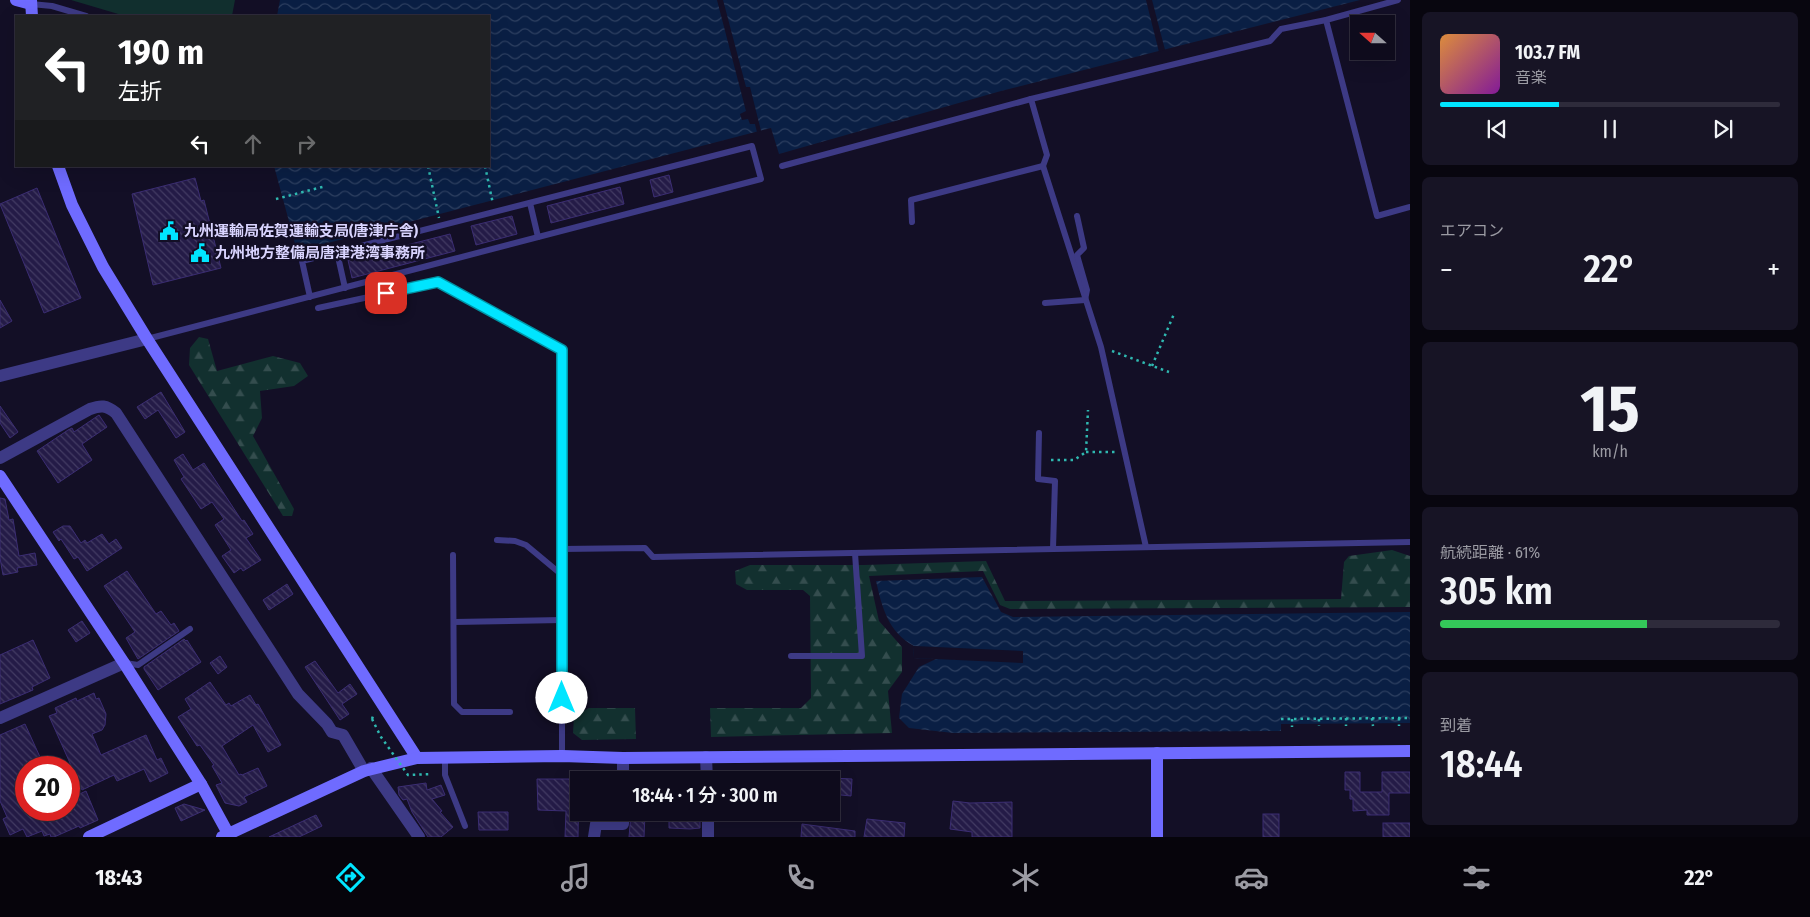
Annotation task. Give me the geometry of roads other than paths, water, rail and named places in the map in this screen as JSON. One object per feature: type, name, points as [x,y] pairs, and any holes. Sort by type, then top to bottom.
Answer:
[{"type":"street","points":[[16,0],[32,7]]},
{"type":"street","points":[[58,167],[72,205],[103,267],[147,339],[417,758]]},
{"type":"street","points":[[0,376],[147,339]]},
{"type":"street","points":[[0,458],[90,409],[100,406],[108,407],[116,413],[298,694],[327,724],[332,732],[343,735],[419,837]]},
{"type":"street","points":[[0,476],[124,663],[201,784],[227,836],[368,769],[417,758],[1410,751]]},
{"type":"street","points":[[0,718],[124,663]]},
{"type":"street","points":[[1157,753],[1157,837]]},
{"type":"street","points":[[706,757],[707,771]]},
{"type":"street","points":[[623,758],[623,771]]},
{"type":"street","points":[[89,837],[201,784]]},
{"type":"street","points":[[594,837],[596,824],[623,824],[623,821]]},
{"type":"street","points":[[708,821],[708,837]]},
{"type":"lane","points":[[782,166],[1031,99],[1270,41],[1281,29],[1326,20],[1398,0]]},
{"type":"lane","points":[[32,7],[52,6],[83,15]]},
{"type":"lane","points":[[1326,20],[1377,216],[1410,208]]},
{"type":"lane","points":[[1031,99],[1047,155],[1043,166],[1084,300],[1101,347],[1146,547]]},
{"type":"lane","points":[[147,339],[345,288],[761,179],[752,146],[302,261],[310,297]]},
{"type":"lane","points":[[912,222],[911,200],[1043,166]]},
{"type":"lane","points":[[530,202],[538,237]]},
{"type":"lane","points":[[1077,216],[1084,248],[1077,255],[1087,290],[1084,300]]},
{"type":"lane","points":[[336,252],[345,288]]},
{"type":"lane","points":[[318,308],[438,282],[562,350],[562,756]]},
{"type":"lane","points":[[1045,303],[1084,300]]},
{"type":"lane","points":[[1039,432],[1038,479],[1055,481],[1053,549]]},
{"type":"lane","points":[[497,540],[515,541],[526,545],[562,574]]},
{"type":"lane","points":[[562,548],[645,548],[653,556],[1410,542]]},
{"type":"lane","points":[[791,656],[862,656],[854,553]]},
{"type":"lane","points":[[453,555],[454,704],[462,712],[510,712]]},
{"type":"lane","points":[[454,622],[562,620]]},
{"type":"lane","points":[[124,663],[138,665],[190,629]]},
{"type":"lane","points":[[445,757],[445,775],[465,826]]},
{"type":"water","points":[[280,0],[1360,0],[1001,91],[779,154],[771,128],[297,251],[274,167],[490,167],[490,15],[277,15]]},
{"type":"water","points":[[982,577],[1001,612],[1013,617],[1410,612],[1410,723],[1281,724],[1281,731],[953,733],[909,728],[899,718],[902,694],[919,667],[936,659],[913,658],[914,646],[898,634],[892,626],[884,609],[876,581]]},
{"type":"place","name":"九州運輸局佐賀運輸支局(唐津庁舎)","points":[[169,231]]},
{"type":"place","name":"九州地方整備局唐津港湾事務所","points":[[200,253]]}]
